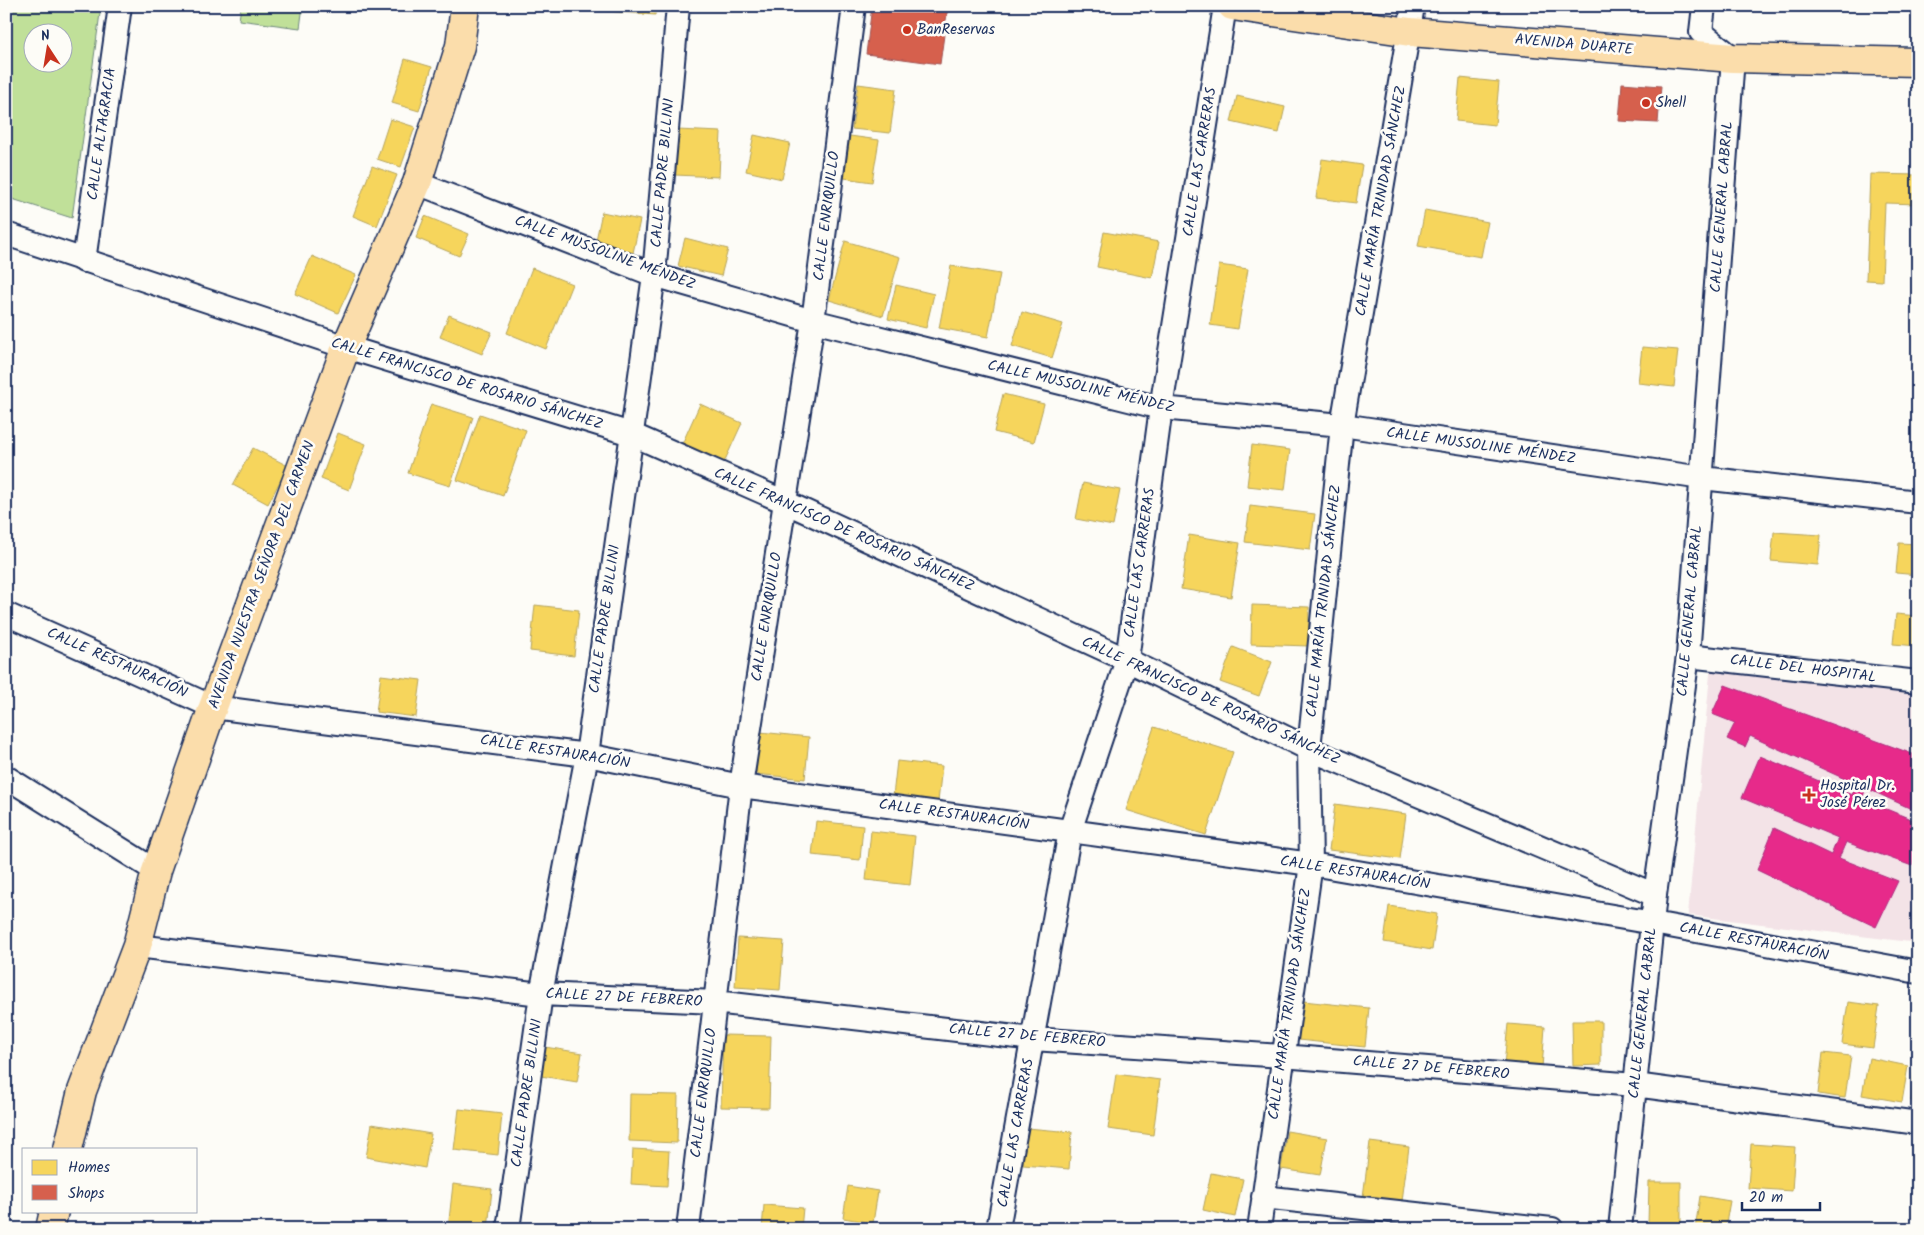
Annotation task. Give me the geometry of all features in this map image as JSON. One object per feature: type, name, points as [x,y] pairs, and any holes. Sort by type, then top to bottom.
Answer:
[{"type":"main road","name":"AVENIDA NUESTRA SEÑORA DEL CARMEN","points":[[68,1148],[82,1091],[137,946],[156,871],[213,707],[346,347],[417,183],[460,46],[465,6]]},
{"type":"main road","name":"AVENIDA DUARTE","points":[[1232,6],[1411,19],[1733,58],[1918,62]]},
{"type":"main road","points":[[50,1229],[54,1212]]},
{"type":"street","name":"CALLE ALTAGRACIA","points":[[84,261],[120,6]]},
{"type":"street","name":"CALLE PADRE BILLINI","points":[[508,1229],[541,994],[587,755],[654,275],[678,6]]},
{"type":"street","name":"CALLE ENRIQUILLO","points":[[688,1229],[742,786],[813,321],[854,6]]},
{"type":"street","name":"CALLE LAS CARRERAS","points":[[998,1229],[1070,831],[1127,660],[1161,408],[1225,6]]},
{"type":"street","points":[[1704,6],[1701,32],[1733,58]]},
{"type":"street","name":"CALLE MARÍA TRINIDAD SÁNCHEZ","points":[[1259,1229],[1282,1056],[1311,864],[1309,749],[1342,425],[1411,19]]},
{"type":"street","name":"CALLE GENERAL CABRAL","points":[[1620,1229],[1655,895],[1688,656],[1733,58]]},
{"type":"street","name":"CALLE MUSSOLINE MÉNDEZ","points":[[417,183],[654,275],[813,321],[1161,408],[1342,425],[1702,478],[1918,502]]},
{"type":"street","name":"CALLE FRANCISCO DE ROSARIO SÁNCHEZ","points":[[6,234],[346,347],[631,434],[785,502],[1127,660],[1309,749],[1655,895]]},
{"type":"street","name":"CALLE RESTAURACIÓN","points":[[6,614],[213,707],[587,755],[742,786],[1311,864],[1653,922],[1918,972]]},
{"type":"street","name":"CALLE DEL HOSPITAL","points":[[1688,656],[1918,682]]},
{"type":"street","points":[[6,777],[156,871]]},
{"type":"street","name":"CALLE 27 DE FEBRERO","points":[[137,946],[541,994],[715,1002],[1032,1039],[1282,1056],[1635,1085],[1918,1123]]},
{"type":"street","points":[[1263,1197],[1552,1229]]},
{"type":"shaded area","name":"Hospital Dr. José Pérez","points":[[1712,652],[1918,674],[1918,943],[1688,915]]},
{"type":"green space","points":[[6,6],[101,6],[72,218],[6,197]]},
{"type":"green space","points":[[241,6],[303,6],[300,28],[239,20]]},
{"type":"building: Homes","points":[[606,6],[656,6],[655,15],[606,11]]},
{"type":"building: Homes","points":[[687,6],[733,6],[733,11],[687,8]]},
{"type":"building: Homes","points":[[405,59],[432,67],[419,111],[392,103]]},
{"type":"building: Homes","points":[[1460,78],[1499,82],[1495,125],[1456,121]]},
{"type":"building: Homes","points":[[858,84],[896,89],[890,133],[852,129]]},
{"type":"building: Homes","points":[[1237,96],[1285,107],[1279,133],[1231,122]]},
{"type":"building: Homes","points":[[390,119],[415,127],[401,167],[377,159]]},
{"type":"building: Homes","points":[[678,130],[721,132],[719,177],[675,175]]},
{"type":"building: Homes","points":[[754,135],[790,143],[782,179],[746,171]]},
{"type":"building: Homes","points":[[850,136],[879,140],[872,182],[844,178]]},
{"type":"building: Homes","points":[[1322,159],[1362,165],[1356,203],[1316,198]]},
{"type":"building: Homes","points":[[372,166],[397,175],[377,226],[353,216]]},
{"type":"building: Homes","points":[[1870,174],[1918,175],[1918,204],[1885,203],[1882,281],[1866,280]]},
{"type":"building: Homes","points":[[1425,210],[1488,222],[1481,257],[1418,246]]},
{"type":"building: Homes","points":[[602,212],[640,220],[633,253],[595,245]]},
{"type":"building: Homes","points":[[425,216],[469,234],[459,256],[416,238]]},
{"type":"building: Homes","points":[[1104,232],[1159,242],[1152,278],[1097,267]]},
{"type":"building: Homes","points":[[685,238],[728,249],[721,276],[678,266]]},
{"type":"building: Homes","points":[[845,241],[900,257],[883,316],[829,300]]},
{"type":"building: Homes","points":[[312,256],[356,275],[338,313],[295,294]]},
{"type":"building: Homes","points":[[1219,265],[1248,269],[1238,329],[1210,325]]},
{"type":"building: Homes","points":[[951,266],[1000,274],[988,337],[939,328]]},
{"type":"building: Homes","points":[[532,268],[572,284],[546,349],[507,333]]},
{"type":"building: Homes","points":[[896,285],[934,294],[926,328],[888,319]]},
{"type":"building: Homes","points":[[1022,312],[1063,324],[1052,358],[1012,346]]},
{"type":"building: Homes","points":[[449,315],[492,332],[482,354],[440,337]]},
{"type":"building: Homes","points":[[1642,347],[1678,350],[1674,387],[1638,383]]},
{"type":"building: Homes","points":[[1003,394],[1044,404],[1034,442],[994,432]]},
{"type":"building: Homes","points":[[431,404],[473,417],[450,486],[408,473]]},
{"type":"building: Homes","points":[[700,404],[742,423],[720,471],[678,453]]},
{"type":"building: Homes","points":[[480,414],[526,430],[503,496],[457,480]]},
{"type":"building: Homes","points":[[338,433],[366,444],[349,490],[321,479]]},
{"type":"building: Homes","points":[[1252,445],[1290,450],[1285,490],[1247,486]]},
{"type":"building: Homes","points":[[253,448],[288,466],[268,504],[233,485]]},
{"type":"building: Homes","points":[[1083,483],[1120,490],[1113,526],[1076,519]]},
{"type":"building: Homes","points":[[1250,506],[1315,514],[1310,550],[1245,542]]},
{"type":"building: Homes","points":[[1774,532],[1821,535],[1818,565],[1771,561]]},
{"type":"building: Homes","points":[[1189,535],[1240,543],[1231,597],[1181,589]]},
{"type":"building: Homes","points":[[1899,543],[1918,544],[1918,575],[1896,573]]},
{"type":"building: Homes","points":[[535,605],[579,610],[574,656],[530,651]]},
{"type":"building: Homes","points":[[1252,605],[1309,607],[1308,646],[1251,644]]},
{"type":"building: Homes","points":[[1896,614],[1918,616],[1918,646],[1893,644]]},
{"type":"building: Homes","points":[[1233,647],[1272,662],[1259,696],[1220,682]]},
{"type":"building: Homes","points":[[381,675],[421,680],[416,717],[376,712]]},
{"type":"building: Homes","points":[[1154,727],[1233,752],[1206,835],[1126,810]]},
{"type":"building: Homes","points":[[760,732],[809,737],[805,779],[756,774]]},
{"type":"building: Homes","points":[[897,761],[942,766],[938,802],[893,796]]},
{"type":"building: Homes","points":[[1335,804],[1406,814],[1400,859],[1329,850]]},
{"type":"building: Homes","points":[[816,821],[863,826],[860,860],[812,855]]},
{"type":"building: Homes","points":[[871,831],[915,836],[910,885],[866,880]]},
{"type":"building: Homes","points":[[1389,906],[1437,914],[1432,950],[1384,942]]},
{"type":"building: Homes","points":[[738,938],[784,941],[780,990],[735,987]]},
{"type":"building: Homes","points":[[1303,1001],[1369,1008],[1365,1047],[1298,1040]]},
{"type":"building: Homes","points":[[1848,1002],[1879,1006],[1873,1048],[1842,1044]]},
{"type":"building: Homes","points":[[1572,1021],[1601,1021],[1601,1065],[1573,1066]]},
{"type":"building: Homes","points":[[1508,1024],[1545,1027],[1542,1068],[1504,1065]]},
{"type":"building: Homes","points":[[723,1035],[771,1036],[769,1108],[721,1107]]},
{"type":"building: Homes","points":[[545,1047],[582,1053],[577,1082],[541,1076]]},
{"type":"building: Homes","points":[[1823,1053],[1851,1056],[1845,1098],[1818,1094]]},
{"type":"building: Homes","points":[[1869,1058],[1908,1066],[1902,1102],[1862,1095]]},
{"type":"building: Homes","points":[[1915,1064],[1918,1065],[1918,1102],[1911,1101]]},
{"type":"building: Homes","points":[[1116,1074],[1160,1080],[1153,1135],[1108,1129]]},
{"type":"building: Homes","points":[[630,1094],[678,1095],[677,1143],[629,1141]]},
{"type":"building: Homes","points":[[459,1109],[502,1114],[498,1155],[454,1150]]},
{"type":"building: Homes","points":[[372,1124],[431,1134],[425,1168],[366,1157]]},
{"type":"building: Homes","points":[[1027,1128],[1072,1132],[1069,1169],[1023,1165]]},
{"type":"building: Homes","points":[[1287,1131],[1327,1138],[1320,1175],[1281,1169]]},
{"type":"building: Homes","points":[[1370,1142],[1409,1147],[1402,1201],[1363,1197]]},
{"type":"building: Homes","points":[[1751,1144],[1795,1147],[1792,1191],[1748,1188]]},
{"type":"building: Homes","points":[[633,1149],[669,1151],[667,1186],[631,1184]]},
{"type":"building: Homes","points":[[1211,1173],[1243,1179],[1235,1217],[1203,1210]]},
{"type":"building: Homes","points":[[1649,1182],[1681,1182],[1681,1225],[1648,1224]]},
{"type":"building: Homes","points":[[453,1184],[492,1189],[488,1229],[448,1229]]},
{"type":"building: Homes","points":[[848,1186],[878,1191],[873,1223],[843,1218]]},
{"type":"building: Homes","points":[[1700,1196],[1730,1201],[1725,1229],[1695,1229]]},
{"type":"building: Homes","points":[[764,1205],[803,1208],[801,1229],[762,1229]]},
{"type":"building: Shops","name":"BanReservas","points":[[872,6],[948,6],[940,64],[866,54]]},
{"type":"building: Shops","points":[[1622,83],[1661,86],[1658,123],[1619,121]]},
{"type":"building: Health","points":[[1725,685],[1918,756],[1918,812],[1866,788],[1862,799],[1918,822],[1918,850],[1912,866],[1846,842],[1839,858],[1898,881],[1876,927],[1757,870],[1774,828],[1831,855],[1838,838],[1742,798],[1760,756],[1852,795],[1856,784],[1750,736],[1745,747],[1727,739],[1735,723],[1712,714]]},
{"type":"place","name":"BanReservas","points":[[907,30]]},
{"type":"place","name":"Shell","points":[[1646,103]]},
{"type":"place","name":"Hospital Dr. José Pérez","points":[[1809,795]]}]
